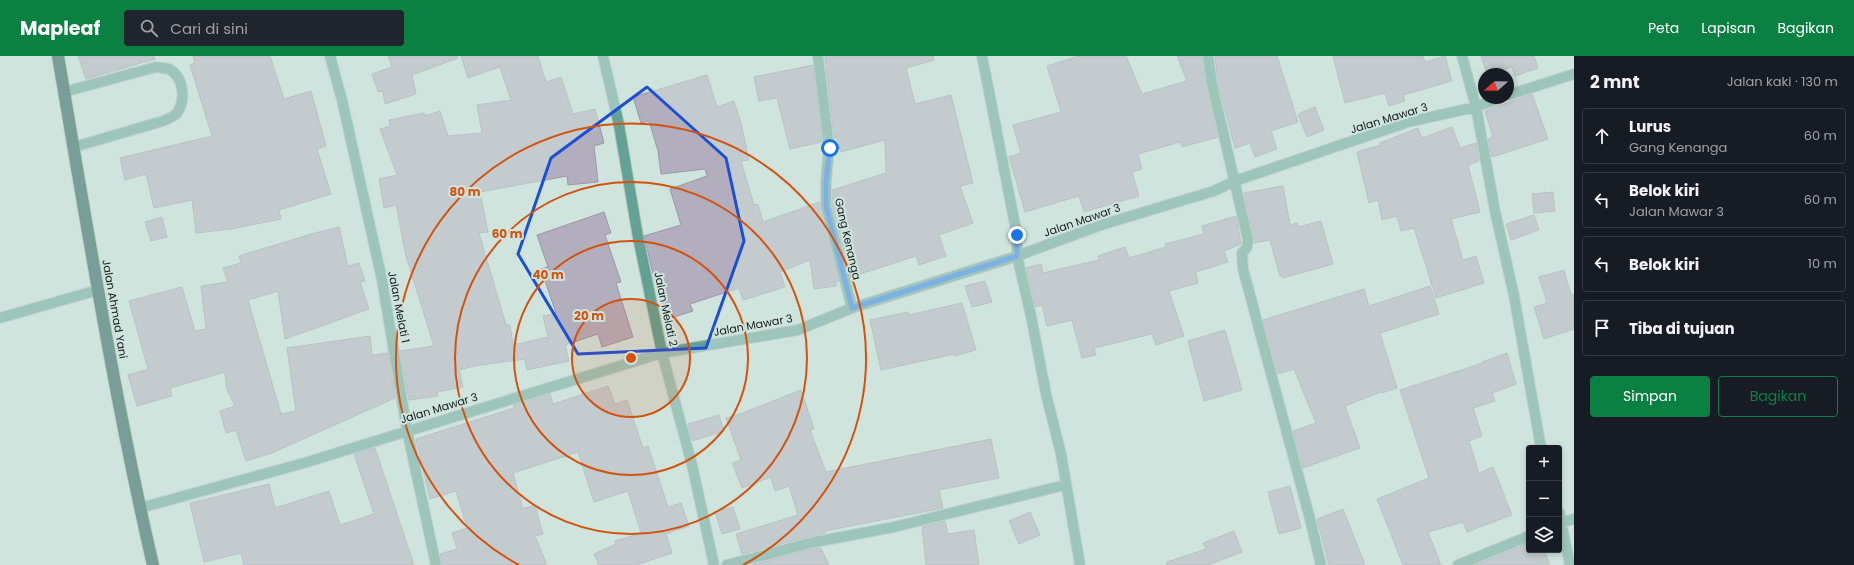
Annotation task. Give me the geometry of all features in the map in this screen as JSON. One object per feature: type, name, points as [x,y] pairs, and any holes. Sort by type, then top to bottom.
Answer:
[{"type":"highway","name":"Jalan Ahmad Yani","points":[[58,56],[98,290],[140,508],[153,565]]},
{"type":"street","name":"Jalan Melati 1","points":[[330,56],[342,100],[382,280],[407,430],[436,565]]},
{"type":"street","name":"Jalan Melati 2","points":[[603,56],[619,125],[638,236],[662,353],[692,465],[714,565]]},
{"type":"street","name":"Gang Kenanga","points":[[818,56],[830,148],[826,181],[826,206],[852,308]]},
{"type":"street","points":[[982,56],[1017,235],[1017,256],[1031,316],[1046,394],[1061,454],[1065,485],[1080,565]]},
{"type":"street","points":[[1208,56],[1212,84],[1248,244],[1242,253],[1244,269],[1321,565]]},
{"type":"street","points":[[1462,56],[1476,107],[1495,211],[1514,296],[1540,445]]},
{"type":"street","points":[[64,92],[156,67],[168,69],[177,76],[182,91],[183,102],[176,114],[163,121],[74,147]]},
{"type":"street","points":[[1514,93],[1574,74]]},
{"type":"street","name":"Jalan Mawar 3","points":[[140,508],[304,463],[407,430],[662,353],[798,330],[852,308],[1017,256],[1101,225],[1214,191],[1235,181],[1408,122],[1484,104]]},
{"type":"street","points":[[0,318],[98,290]]},
{"type":"street","points":[[727,565],[810,543],[894,527],[1065,485]]},
{"type":"street","points":[[1562,522],[1574,519]]},
{"type":"street","points":[[1562,531],[1570,565]]},
{"type":"street","points":[[1458,565],[1526,537]]},
{"type":"highlighted area","points":[[647,87],[726,158],[744,241],[706,348],[578,354],[518,254],[551,158]]},
{"type":"building","points":[[78,56],[154,56],[155,59],[86,79]]},
{"type":"building","points":[[193,56],[270,56],[284,99],[311,91],[326,146],[317,149],[331,194],[279,210],[281,219],[231,229],[196,233],[192,200],[154,208],[146,174],[125,180],[120,158],[212,136],[190,65],[195,63]]},
{"type":"building","points":[[388,56],[457,56],[458,58],[412,75],[416,94],[385,104],[383,91],[378,92],[372,74],[392,67]]},
{"type":"building","points":[[461,56],[538,56],[546,82],[561,77],[573,114],[595,109],[604,143],[594,146],[598,182],[568,185],[567,176],[480,192],[488,232],[479,233],[506,325],[510,325],[513,345],[548,337],[543,316],[556,313],[541,269],[548,267],[537,235],[604,212],[611,233],[605,235],[621,282],[616,283],[633,337],[602,347],[598,334],[565,345],[569,361],[527,370],[525,359],[474,366],[459,370],[463,387],[437,392],[438,396],[409,400],[400,351],[434,346],[406,256],[396,205],[384,208],[379,179],[397,175],[380,129],[390,126],[389,120],[424,113],[425,116],[440,111],[448,136],[482,133],[477,105],[511,100],[500,67],[468,78]]},
{"type":"building","points":[[825,56],[933,56],[934,60],[906,68],[915,104],[951,95],[973,183],[960,186],[973,223],[939,235],[946,256],[919,265],[916,256],[851,277],[832,205],[832,190],[886,173],[885,140],[841,152],[837,138],[834,138]]},
{"type":"building","points":[[1079,56],[1126,56],[1142,94],[1187,81],[1177,56],[1202,56],[1206,85],[1218,137],[1182,147],[1180,142],[1138,154],[1142,169],[1132,172],[1139,196],[1084,212],[1079,196],[1025,212],[1009,157],[1021,153],[1013,125],[1061,112],[1047,66]]},
{"type":"building","points":[[1215,56],[1277,56],[1298,122],[1271,131],[1277,149],[1255,157],[1250,143],[1235,148],[1218,83]]},
{"type":"building","points":[[1333,56],[1423,56],[1425,62],[1445,56],[1452,81],[1403,95],[1405,101],[1389,106],[1385,93],[1345,103]]},
{"type":"building","points":[[1481,56],[1534,56],[1538,68],[1515,76],[1514,68],[1512,67],[1485,68]]},
{"type":"building","points":[[813,65],[822,142],[790,149],[777,98],[759,101],[754,77]]},
{"type":"building","points":[[707,75],[717,107],[734,101],[741,123],[749,160],[741,161],[754,205],[758,204],[763,222],[820,202],[839,281],[836,282],[836,286],[814,289],[810,260],[780,272],[785,287],[743,300],[739,288],[690,304],[693,311],[668,319],[653,274],[644,236],[681,225],[670,189],[707,176],[705,169],[661,174],[658,151],[649,121],[641,123],[633,97]]},
{"type":"building","points":[[1532,94],[1548,139],[1492,157],[1488,139],[1493,137],[1485,111],[1504,104],[1514,104],[1514,101]]},
{"type":"building","points":[[1315,107],[1324,130],[1307,137],[1298,114]]},
{"type":"building","points":[[1452,127],[1460,148],[1476,143],[1479,161],[1468,165],[1480,212],[1451,219],[1463,260],[1476,256],[1484,283],[1436,298],[1414,228],[1401,231],[1397,216],[1382,220],[1378,200],[1369,203],[1357,152],[1381,145],[1380,143],[1418,128],[1422,138]]},
{"type":"building","points":[[1283,186],[1290,225],[1297,223],[1298,227],[1321,221],[1333,264],[1283,278],[1283,276],[1280,276],[1270,240],[1254,243],[1244,193]]},
{"type":"building","points":[[1553,192],[1555,211],[1534,213],[1532,194]]},
{"type":"building","points":[[1534,215],[1539,230],[1511,240],[1506,224]]},
{"type":"building","points":[[1236,216],[1241,244],[1224,251],[1228,262],[1196,272],[1198,283],[1169,291],[1184,336],[1156,345],[1152,334],[1094,348],[1096,355],[1082,358],[1072,320],[1047,326],[1042,305],[1035,307],[1026,268],[1041,264],[1043,273],[1099,260],[1098,256],[1125,247],[1129,258],[1166,247],[1165,244],[1204,234],[1202,226]]},
{"type":"building","points":[[162,217],[167,237],[151,241],[145,222]]},
{"type":"building","points":[[339,227],[348,266],[359,263],[365,281],[360,282],[369,309],[285,339],[278,291],[248,300],[281,414],[296,411],[287,348],[370,336],[372,355],[388,353],[395,398],[272,453],[246,461],[236,430],[226,433],[220,411],[235,406],[227,390],[225,372],[170,388],[172,396],[137,406],[128,375],[148,369],[129,301],[182,287],[195,331],[206,329],[201,286],[228,282],[223,268],[241,263],[239,256]]},
{"type":"building","points":[[1564,270],[1571,295],[1574,294],[1574,329],[1544,339],[1534,307],[1547,303],[1539,277]]},
{"type":"building","points":[[985,281],[992,302],[972,307],[965,286]]},
{"type":"building","points":[[1430,286],[1439,314],[1380,333],[1397,388],[1382,393],[1381,392],[1345,406],[1360,448],[1303,468],[1293,431],[1316,423],[1294,369],[1278,374],[1263,320],[1364,289],[1369,306]]},
{"type":"building","points":[[962,303],[976,350],[955,356],[955,354],[881,370],[870,320],[908,312],[909,315]]},
{"type":"building","points":[[1225,330],[1242,390],[1204,401],[1188,341]]},
{"type":"building","points":[[1507,353],[1516,384],[1492,393],[1495,401],[1473,408],[1482,436],[1469,441],[1479,473],[1493,467],[1512,515],[1467,532],[1463,522],[1428,532],[1441,565],[1403,565],[1377,499],[1429,478],[1400,390],[1483,363],[1482,362]]},
{"type":"building","points":[[608,386],[615,404],[627,400],[643,448],[648,446],[668,507],[681,503],[689,526],[666,534],[672,553],[636,565],[599,565],[594,554],[616,544],[615,541],[641,533],[628,491],[594,502],[578,452],[513,473],[523,509],[535,505],[543,534],[535,536],[547,565],[442,565],[440,554],[457,549],[452,533],[467,528],[456,491],[430,499],[416,439],[514,408],[513,405],[550,394],[553,404]]},
{"type":"building","points":[[801,390],[814,429],[810,430],[826,472],[991,439],[999,478],[939,490],[943,508],[825,531],[825,533],[742,554],[736,534],[798,515],[789,486],[775,491],[771,477],[742,488],[732,463],[741,460],[726,418]]},
{"type":"building","points":[[719,415],[724,431],[692,441],[688,424]]},
{"type":"building","points":[[375,448],[414,565],[244,565],[241,553],[204,562],[190,503],[269,484],[275,508],[329,491],[340,525],[374,514],[354,454]]},
{"type":"building","points":[[1290,486],[1301,528],[1279,534],[1268,492]]},
{"type":"building","points":[[733,507],[740,529],[722,534],[715,512]]},
{"type":"building","points":[[1343,509],[1365,565],[1329,565],[1317,519]]},
{"type":"building","points":[[1030,512],[1040,535],[1019,544],[1009,521]]},
{"type":"building","points":[[945,521],[948,534],[974,530],[979,565],[926,565],[922,527]]},
{"type":"building","points":[[1234,531],[1242,552],[1208,565],[1167,565],[1167,562],[1206,549],[1203,543]]},
{"type":"building","points":[[1526,544],[1526,553],[1545,553],[1550,565],[1475,565]]},
{"type":"building","points":[[821,548],[829,565],[752,565],[811,549]]},
{"type":"route","points":[[830,148],[826,181],[826,206],[852,308],[1017,256],[1017,235]]}]
